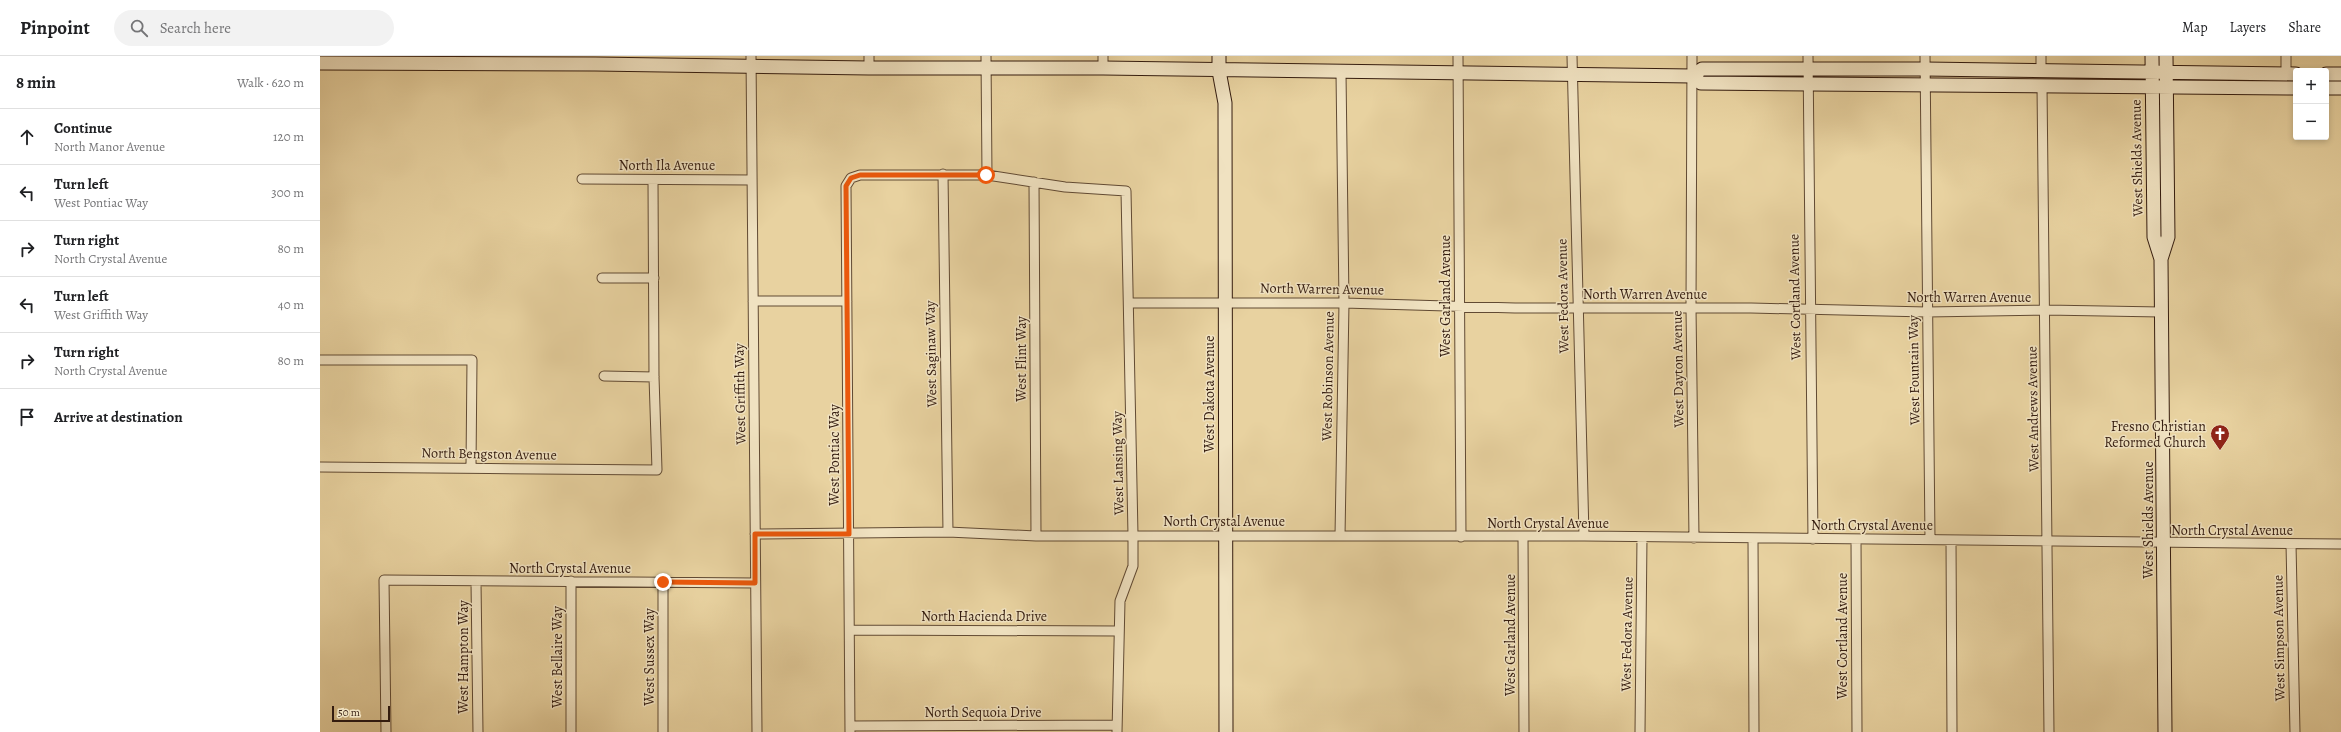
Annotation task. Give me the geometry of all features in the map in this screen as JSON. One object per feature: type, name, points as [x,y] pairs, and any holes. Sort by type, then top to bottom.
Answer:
[{"type":"main road","name":"West Dakota Avenue","points":[[1219,56],[1219,71],[1225,103],[1226,732]]},
{"type":"main road","name":"West Shields Avenue","points":[[2152,56],[2154,237],[2161,259],[2165,732]]},
{"type":"main road","name":"West Shields Avenue","points":[[2161,259],[2168,237],[2166,56]]},
{"type":"main road","points":[[320,63],[595,64],[751,62],[1103,62],[1219,71],[1692,76],[1701,83],[1808,76],[1925,62],[2041,71],[2166,71],[2291,74]]},
{"type":"main road","points":[[2329,74],[2341,74]]},
{"type":"main road","points":[[1808,76],[1925,84],[2166,88],[2293,88]]},
{"type":"main road","points":[[2329,88],[2341,88]]},
{"type":"street","name":"West Garland Avenue","points":[[1458,56],[1461,536]]},
{"type":"street","name":"West Fedora Avenue","points":[[1572,56],[1577,309],[1584,536]]},
{"type":"street","name":"West Dayton Avenue","points":[[1692,56],[1691,308],[1694,538]]},
{"type":"street","name":"West Cortland Avenue","points":[[1808,56],[1809,310],[1813,539]]},
{"type":"street","points":[[2041,56],[2041,71]]},
{"type":"street","points":[[2286,56],[2291,74]]},
{"type":"street","name":"West Griffith Way","points":[[751,62],[757,732]]},
{"type":"street","points":[[986,62],[986,175]]},
{"type":"street","name":"West Fountain Way","points":[[1925,62],[1930,539]]},
{"type":"street","name":"West Robinson Avenue","points":[[1340,536],[1344,303],[1341,72]]},
{"type":"street","name":"West Andrews Avenue","points":[[2042,86],[2046,310],[2049,732]]},
{"type":"street","points":[[943,174],[986,175],[1034,182]]},
{"type":"street","name":"West Pontiac Way","points":[[850,729],[846,190],[851,178],[860,175],[943,174]]},
{"type":"street","name":"West Saginaw Way","points":[[943,174],[948,532]]},
{"type":"street","name":"North Ila Avenue","points":[[582,179],[752,180]]},
{"type":"street","points":[[604,376],[654,377],[653,180]]},
{"type":"street","name":"West Lansing Way","points":[[1034,182],[1065,187],[1126,191],[1134,535],[1133,566],[1120,601],[1118,631],[1117,729]]},
{"type":"street","name":"West Flint Way","points":[[1034,182],[1036,536]]},
{"type":"street","points":[[602,278],[654,278]]},
{"type":"street","points":[[753,301],[847,301]]},
{"type":"street","name":"North Warren Avenue","points":[[1129,304],[1225,302],[1344,303],[1577,309],[1691,308],[1927,312],[2046,310],[2162,312]]},
{"type":"street","points":[[320,360],[472,360],[471,466]]},
{"type":"street","name":"North Bengston Avenue","points":[[320,467],[471,466],[514,470],[657,470],[654,377]]},
{"type":"street","name":"North Crystal Avenue","points":[[755,534],[948,532],[1036,536],[1225,534],[1340,536],[1584,536],[1753,539],[1930,539],[2341,544]]},
{"type":"street","name":"West Garland Avenue","points":[[1523,537],[1524,732]]},
{"type":"street","name":"West Fedora Avenue","points":[[1640,732],[1642,537]]},
{"type":"street","points":[[1753,539],[1754,732]]},
{"type":"street","name":"West Cortland Avenue","points":[[1856,539],[1857,732]]},
{"type":"street","points":[[1951,540],[1952,732]]},
{"type":"street","name":"West Simpson Avenue","points":[[2291,544],[2295,732]]},
{"type":"street","name":"North Crystal Avenue","points":[[386,732],[384,580],[476,582],[755,583]]},
{"type":"street","name":"West Hampton Way","points":[[476,582],[478,732]]},
{"type":"street","name":"West Bellaire Way","points":[[571,582],[571,732]]},
{"type":"street","name":"West Sussex Way","points":[[663,582],[663,732]]},
{"type":"street","name":"North Hacienda Drive","points":[[850,630],[1118,631]]},
{"type":"street","name":"North Sequoia Drive","points":[[850,729],[1117,729]]},
{"type":"place","name":"Fresno Christian Reformed Church","points":[[2220,451]]},
{"type":"route","points":[[663,582],[755,583],[755,534],[849,534],[846,186],[851,178],[860,175],[986,175]]}]
